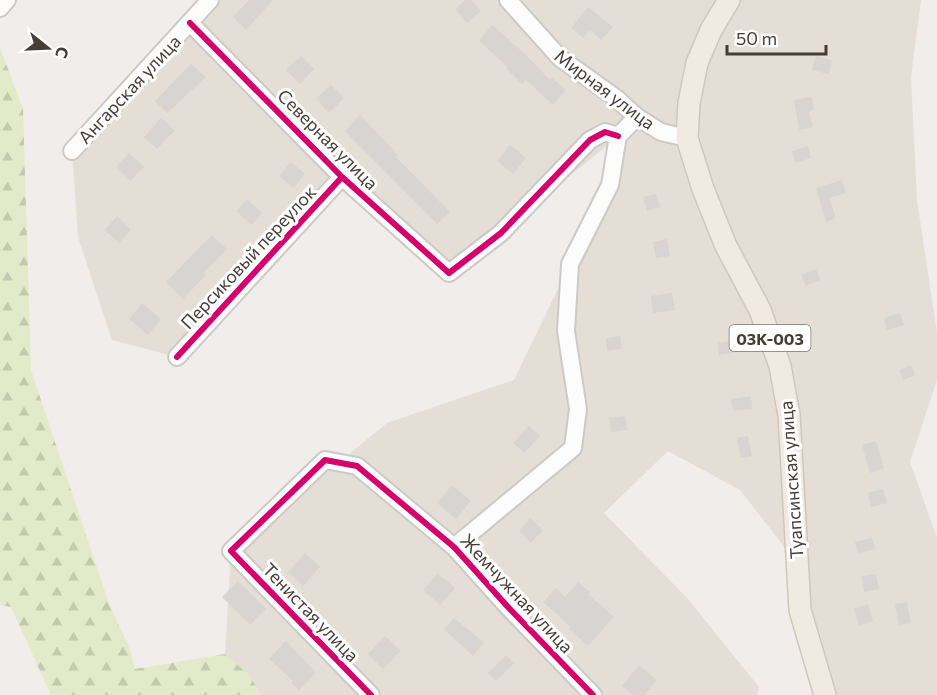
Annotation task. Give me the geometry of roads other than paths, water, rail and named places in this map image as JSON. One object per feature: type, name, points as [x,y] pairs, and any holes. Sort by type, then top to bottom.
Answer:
[{"type":"main road","name":"Туапсинская улица","points":[[729,0],[711,30],[698,63],[689,103],[687,138],[703,189],[726,246],[760,310],[780,366],[789,415],[800,610],[825,695]]},
{"type":"street","points":[[0,8],[7,0]]},
{"type":"street","name":"Ангарская улица","points":[[72,151],[210,0]]},
{"type":"street","name":"Мирная улица","points":[[508,0],[560,58],[616,98],[637,117],[661,132],[687,138]]},
{"type":"street","name":"Северная улица","points":[[190,23],[342,177],[449,273],[501,233],[590,140],[604,132],[618,136]]},
{"type":"street","points":[[454,547],[573,448],[578,409],[566,331],[570,264],[610,185],[618,136],[637,117]]},
{"type":"street","name":"Персиковый переулок","points":[[177,357],[342,177]]},
{"type":"street","name":"Жемчужная улица","points":[[231,551],[326,460],[357,466],[454,547],[593,695]]},
{"type":"street","name":"Тенистая улица","points":[[231,551],[370,695]]}]
